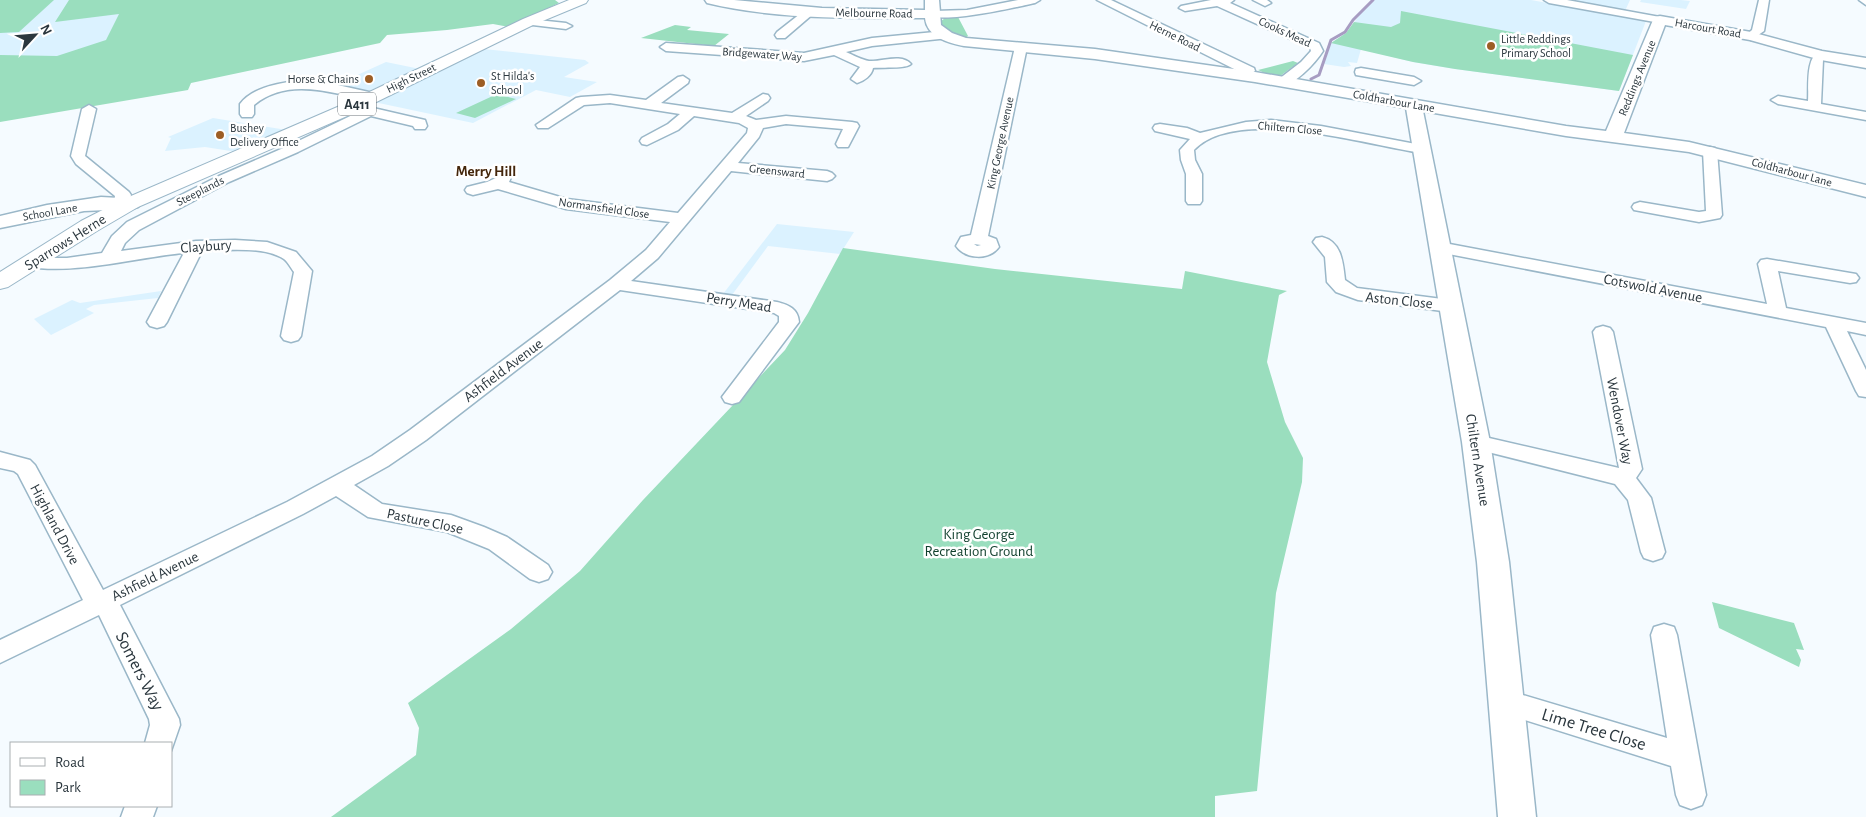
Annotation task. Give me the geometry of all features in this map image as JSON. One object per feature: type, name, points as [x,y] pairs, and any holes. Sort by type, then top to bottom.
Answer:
[{"type":"main road","name":"High Street","points":[[126,202],[286,136],[373,97],[528,22],[581,0]]},
{"type":"main road","name":"Sparrows Herne","points":[[0,282],[126,202]]},
{"type":"street","name":"Melbourne Road","points":[[712,0],[754,7],[809,12],[933,7],[967,13],[1035,0]]},
{"type":"street","name":"Herne Road","points":[[1102,0],[1249,71]]},
{"type":"street","name":"Cooks Mead","points":[[1185,8],[1265,3],[1258,0]]},
{"type":"street","name":"Harcourt Road","points":[[1548,0],[1752,36],[1821,55],[1866,63]]},
{"type":"street","points":[[1752,36],[1758,31],[1764,0]]},
{"type":"street","name":"Cooks Mead","points":[[1228,4],[1307,41],[1318,49],[1308,64],[1284,82]]},
{"type":"street","points":[[933,7],[934,24],[945,35]]},
{"type":"street","points":[[780,35],[809,12]]},
{"type":"street","name":"Reddings Avenue","points":[[1616,136],[1615,131],[1660,20]]},
{"type":"street","points":[[528,22],[566,26]]},
{"type":"street","name":"Coldharbour Lane","points":[[945,35],[964,42],[1095,54],[1284,82],[1376,98],[1414,94],[1566,131],[1616,136],[1710,151],[1866,191]]},
{"type":"street","name":"Bridgewater Way","points":[[666,47],[799,57],[820,55],[874,42],[945,35]]},
{"type":"street","name":"King George Avenue","points":[[979,238],[1021,47]]},
{"type":"street","points":[[834,51],[868,65],[888,62],[905,64]]},
{"type":"street","points":[[1814,106],[1817,60],[1821,55]]},
{"type":"street","points":[[857,79],[866,71],[868,65]]},
{"type":"street","points":[[1361,72],[1387,76],[1414,94]]},
{"type":"street","points":[[1376,98],[1387,76]]},
{"type":"street","points":[[650,104],[683,80]]},
{"type":"street","points":[[246,114],[247,104],[255,98],[272,90],[292,86],[324,85],[373,97]]},
{"type":"street","name":"Chiltern Avenue","points":[[1414,94],[1421,149],[1476,442],[1492,556],[1517,817]]},
{"type":"street","points":[[744,121],[763,98]]},
{"type":"street","points":[[543,125],[581,101],[610,99],[692,110],[744,121],[786,120],[852,126],[842,144]]},
{"type":"street","points":[[1778,100],[1866,116]]},
{"type":"street","points":[[89,109],[78,156],[80,161],[123,196],[126,202]]},
{"type":"street","points":[[647,141],[673,127],[692,110]]},
{"type":"street","name":"Steeplands","points":[[108,258],[118,240],[133,226],[224,179],[307,142],[369,111],[420,123],[420,126]]},
{"type":"street","name":"Ashfield Avenue","points":[[0,652],[295,508],[380,461],[418,435],[616,284],[652,254],[754,134],[756,129],[744,121]]},
{"type":"street","name":"Chiltern Close","points":[[1200,138],[1244,125],[1271,124],[1339,133],[1421,149]]},
{"type":"street","points":[[1160,128],[1187,132],[1200,138]]},
{"type":"street","points":[[286,136],[307,142]]},
{"type":"street","points":[[1194,201],[1194,174],[1188,160],[1188,150],[1194,141],[1200,138]]},
{"type":"street","points":[[1640,207],[1699,217],[1714,215],[1710,151]]},
{"type":"street","name":"Greensward","points":[[727,166],[827,176]]},
{"type":"street","name":"Normansfield Close","points":[[473,190],[501,179],[566,204],[683,218]]},
{"type":"street","name":"School Lane","points":[[0,222],[50,211],[126,202]]},
{"type":"street","name":"Aston Close","points":[[1322,242],[1334,256],[1336,282],[1348,291],[1368,298],[1401,299],[1450,306]]},
{"type":"street","name":"Claybury","points":[[32,262],[69,263],[220,244],[259,246],[290,255],[297,260],[303,271],[291,336]]},
{"type":"street","points":[[157,322],[196,246]]},
{"type":"street","name":"Cotswold Avenue","points":[[1439,247],[1866,329]]},
{"type":"street","points":[[1778,312],[1767,264],[1850,278]]},
{"type":"street","name":"Perry Mead","points":[[616,284],[777,308],[786,312],[790,318],[789,322],[732,397]]},
{"type":"street","points":[[1833,322],[1866,391]]},
{"type":"street","name":"Wendover Way","points":[[1476,442],[1608,475],[1622,477],[1628,474],[1632,469],[1603,332]]},
{"type":"street","name":"Highland Drive","points":[[0,460],[22,465],[27,470],[101,602]]},
{"type":"street","points":[[1622,477],[1639,498],[1654,552]]},
{"type":"street","name":"Pasture Close","points":[[338,485],[376,510],[451,524],[475,533],[498,543],[539,572]]},
{"type":"street","name":"Somers Way","points":[[101,602],[164,719],[165,724],[160,742]]},
{"type":"street","points":[[1664,635],[1691,795]]},
{"type":"street","name":"Lime Tree Close","points":[[1506,702],[1683,756]]},
{"type":"shaded area","points":[[0,0],[153,0],[93,81],[0,97]]},
{"type":"shaded area","name":"Little Reddings Primary School","points":[[1371,0],[1531,0],[1646,21],[1619,91],[1455,69],[1413,62],[1361,49],[1357,63],[1348,62],[1351,66],[1344,67],[1324,64],[1331,43],[1346,33]]},
{"type":"shaded area","points":[[1561,0],[1630,0],[1625,11]]},
{"type":"shaded area","points":[[1641,0],[1690,1],[1686,9],[1640,2]]},
{"type":"shaded area","name":"St Hilda's School","points":[[484,49],[585,60],[589,63],[564,77],[597,82],[570,97],[536,90],[473,123],[374,102]]},
{"type":"shaded area","points":[[386,62],[420,69],[371,90],[362,91],[343,85],[344,81]]},
{"type":"shaded area","points":[[213,118],[287,130],[237,152],[205,147],[165,151],[171,138],[168,137]]},
{"type":"shaded area","points":[[777,224],[854,232],[840,254],[768,246],[732,295],[723,294]]},
{"type":"shaded area","points":[[161,291],[158,298],[94,305],[86,309],[94,313],[51,335],[34,319],[72,300],[80,303]]},
{"type":"green space","points":[[0,0],[54,0],[19,32],[0,33]]},
{"type":"green space","points":[[69,0],[555,0],[559,3],[509,27],[493,24],[387,35],[380,43],[191,83],[188,90],[0,122],[0,55],[57,56],[106,40],[119,14],[55,22]]},
{"type":"green space","points":[[1401,11],[1633,55],[1619,91],[1413,62],[1331,43],[1346,33],[1354,22],[1391,27],[1400,23]]},
{"type":"green space","points":[[958,17],[967,37],[952,33],[940,22],[945,18]]},
{"type":"green space","points":[[675,25],[691,27],[687,30],[729,34],[714,46],[641,38]]},
{"type":"green space","points":[[1293,61],[1298,63],[1280,76],[1258,70]]},
{"type":"green space","points":[[497,94],[516,99],[475,118],[456,113]]},
{"type":"green space","name":"King George Recreation Ground","points":[[843,248],[995,269],[1182,289],[1185,271],[1287,291],[1279,295],[1267,362],[1285,422],[1303,458],[1302,482],[1276,593],[1257,791],[1215,796],[1215,817],[331,817],[416,755],[419,728],[408,703],[511,629],[580,571],[643,500],[785,350],[808,313]]},
{"type":"green space","points":[[1712,602],[1794,623],[1804,650],[1796,649],[1801,660],[1799,667],[1719,628]]},
{"type":"waterway","points":[[1311,79],[1319,75],[1331,40],[1345,32],[1353,20],[1373,0]]},
{"type":"place","name":"Little Reddings Primary School","points":[[1491,46]]},
{"type":"place","name":"Horse & Chains","points":[[369,79]]},
{"type":"place","name":"St Hilda's School","points":[[481,83]]},
{"type":"place","name":"Bushey Delivery Office","points":[[220,135]]},
{"type":"district","name":"Merry Hill","points":[[486,171]]}]
